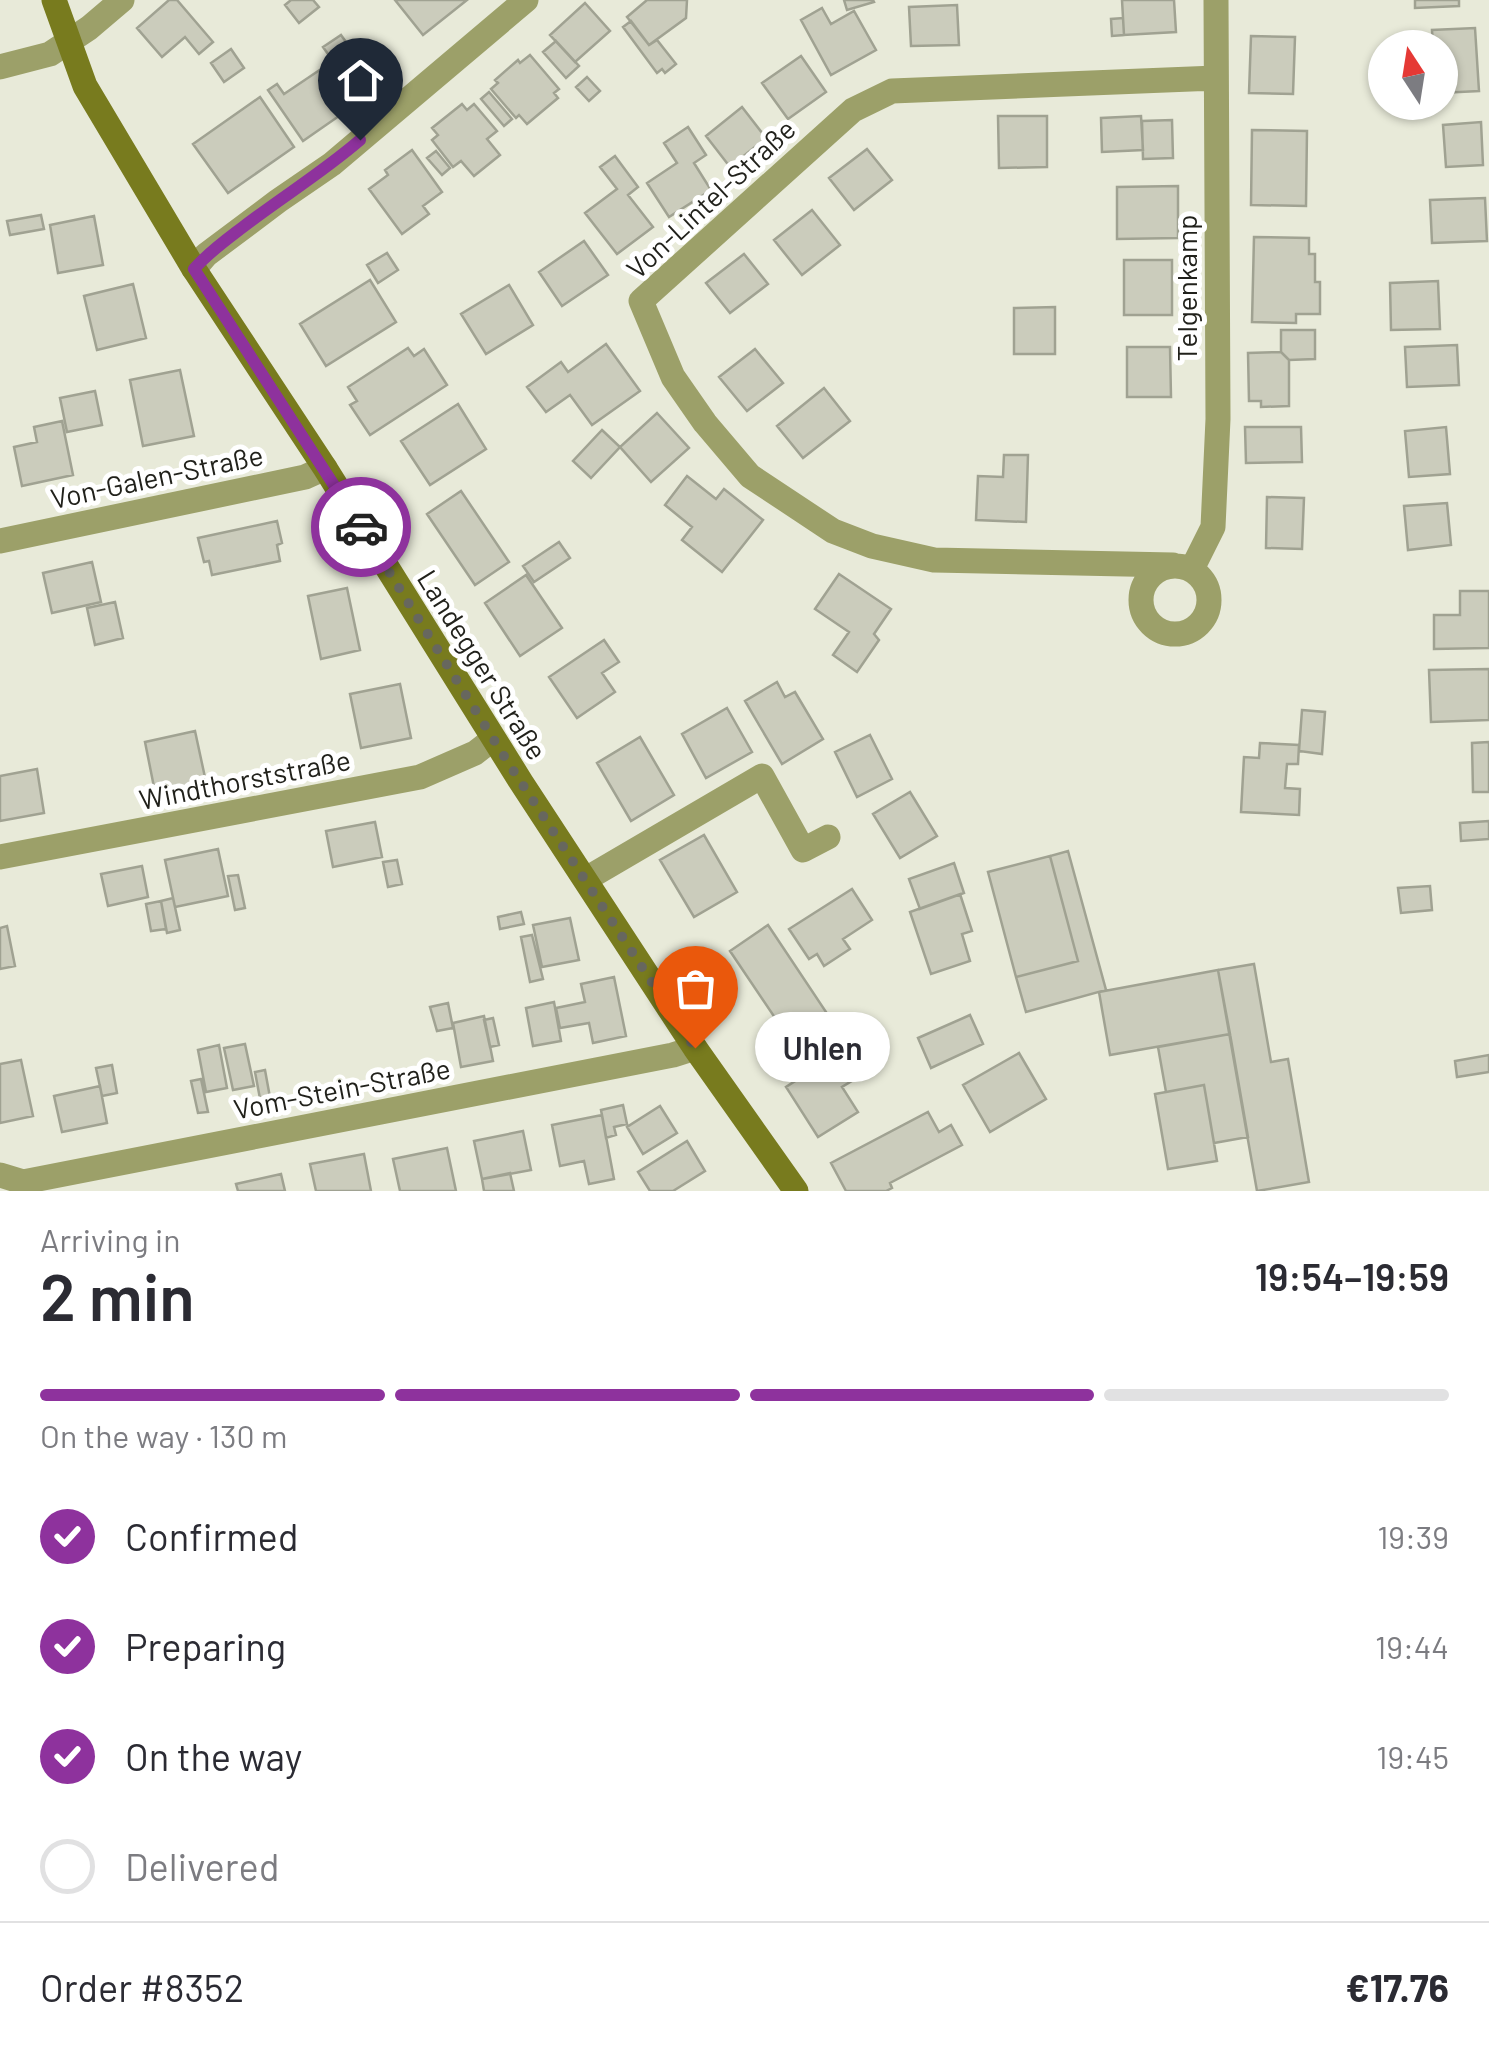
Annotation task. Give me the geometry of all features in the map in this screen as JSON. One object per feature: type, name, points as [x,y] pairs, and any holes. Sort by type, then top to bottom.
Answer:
[{"type":"main road","name":"Landegger Straße","points":[[54,0],[85,86],[194,269],[493,739],[695,1048],[796,1191]]},
{"type":"street","points":[[0,67],[50,54],[122,0]]},
{"type":"street","points":[[194,269],[206,254],[332,164],[526,0]]},
{"type":"street","name":"Telgenkamp","points":[[1182,567],[1213,527],[1218,419],[1216,0]]},
{"type":"street","name":"Von-Lintel-Straße","points":[[1182,567],[934,560],[872,546],[833,531],[750,476],[705,423],[672,377],[641,301],[853,110],[892,92],[1216,78]]},
{"type":"street","name":"Von-Galen-Straße","points":[[0,542],[305,476],[324,468]]},
{"type":"street","name":"Windthorststraße","points":[[0,857],[420,777],[475,754],[493,739]]},
{"type":"street","points":[[586,879],[762,776],[803,850],[828,837]]},
{"type":"street","name":"Vom-Stein-Straße","points":[[0,1175],[23,1182],[695,1048]]},
{"type":"building","points":[[169,0],[177,0],[213,42],[199,54],[185,37],[162,57],[137,28]]},
{"type":"building","points":[[291,0],[313,0],[319,7],[299,23],[285,5]]},
{"type":"building","points":[[395,0],[467,0],[423,35]]},
{"type":"building","points":[[647,0],[687,0],[686,18],[649,45],[627,17]]},
{"type":"building","points":[[844,0],[873,0],[874,2],[847,10]]},
{"type":"building","points":[[1122,0],[1174,0],[1176,32],[1124,35]]},
{"type":"building","points":[[1415,0],[1459,0],[1459,6],[1415,8]]},
{"type":"building","points":[[585,3],[610,31],[575,62],[550,35]]},
{"type":"building","points":[[957,5],[959,45],[911,46],[909,7]]},
{"type":"building","points":[[822,8],[831,24],[854,11],[876,50],[831,75],[801,20]]},
{"type":"building","points":[[1123,18],[1124,35],[1112,36],[1111,19]]},
{"type":"building","points":[[631,21],[649,45],[657,40],[676,64],[665,73],[662,69],[657,73],[623,27]]},
{"type":"building","points":[[1475,28],[1479,91],[1458,92],[1458,30],[1432,30]]},
{"type":"building","points":[[341,35],[361,63],[344,74],[362,100],[303,141],[268,90],[277,84],[284,94],[333,61],[323,47]]},
{"type":"building","points":[[1251,36],[1295,37],[1293,94],[1249,93]]},
{"type":"building","points":[[556,41],[579,66],[566,78],[543,52]]},
{"type":"building","points":[[231,49],[244,68],[224,82],[211,63]]},
{"type":"building","points":[[530,55],[559,89],[554,93],[558,98],[527,124],[519,115],[516,118],[491,89],[498,83],[495,80]]},
{"type":"building","points":[[801,56],[826,92],[788,119],[762,83]]},
{"type":"building","points":[[587,77],[600,91],[589,101],[576,87]]},
{"type":"building","points":[[489,92],[512,119],[504,126],[481,99]]},
{"type":"building","points":[[260,97],[294,147],[228,193],[193,144]]},
{"type":"building","points":[[462,104],[467,110],[474,104],[497,131],[487,139],[500,155],[474,176],[461,161],[453,167],[432,140],[438,135],[432,128]]},
{"type":"building","points":[[742,107],[766,138],[730,167],[706,136]]},
{"type":"building","points":[[998,116],[1047,116],[1047,167],[999,168]]},
{"type":"building","points":[[1141,116],[1143,150],[1102,152],[1101,118]]},
{"type":"building","points":[[1172,120],[1173,158],[1143,159],[1142,121]]},
{"type":"building","points":[[1481,122],[1483,165],[1446,167],[1443,125]]},
{"type":"building","points":[[688,127],[706,155],[694,163],[711,190],[669,217],[647,183],[677,163],[664,143]]},
{"type":"building","points":[[1252,130],[1307,131],[1306,206],[1251,205]]},
{"type":"building","points":[[867,149],[892,180],[854,210],[829,178]]},
{"type":"building","points":[[412,150],[442,192],[423,206],[429,214],[402,234],[369,189],[388,175],[385,170]]},
{"type":"building","points":[[436,151],[450,168],[442,175],[427,158]]},
{"type":"building","points":[[615,156],[638,187],[628,195],[653,227],[617,254],[585,213],[617,189],[600,167]]},
{"type":"building","points":[[1178,186],[1178,238],[1117,239],[1117,187]]},
{"type":"building","points":[[1485,198],[1487,241],[1432,243],[1430,200]]},
{"type":"building","points":[[812,210],[840,245],[802,275],[774,240]]},
{"type":"building","points":[[41,215],[44,229],[10,235],[7,221]]},
{"type":"building","points":[[94,216],[103,265],[58,273],[50,225]]},
{"type":"building","points":[[1254,237],[1309,238],[1309,254],[1315,254],[1315,282],[1320,282],[1320,314],[1296,314],[1296,323],[1252,322]]},
{"type":"building","points":[[584,241],[608,275],[562,306],[539,272]]},
{"type":"building","points":[[387,253],[398,270],[378,283],[367,265]]},
{"type":"building","points":[[744,254],[768,284],[730,313],[706,283]]},
{"type":"building","points":[[1124,260],[1172,260],[1172,315],[1124,315]]},
{"type":"building","points":[[370,280],[396,322],[326,366],[300,324]]},
{"type":"building","points":[[1438,281],[1440,329],[1391,330],[1390,283]]},
{"type":"building","points":[[133,284],[146,338],[97,350],[84,296]]},
{"type":"building","points":[[509,285],[533,325],[486,354],[461,314]]},
{"type":"building","points":[[1055,307],[1055,354],[1014,354],[1014,308]]},
{"type":"building","points":[[1281,330],[1315,330],[1315,359],[1289,360],[1281,352]]},
{"type":"building","points":[[606,344],[640,391],[592,425],[570,395],[546,412],[527,387],[561,362],[568,372]]},
{"type":"building","points":[[1457,345],[1459,385],[1407,387],[1405,347]]},
{"type":"building","points":[[1127,347],[1170,347],[1171,397],[1127,397]]},
{"type":"building","points":[[408,348],[414,356],[424,349],[447,385],[370,435],[350,405],[357,401],[348,387]]},
{"type":"building","points":[[755,349],[783,383],[747,411],[719,377]]},
{"type":"building","points":[[1281,352],[1289,360],[1289,406],[1261,407],[1261,401],[1249,401],[1248,353]]},
{"type":"building","points":[[180,370],[194,436],[143,446],[130,380]]},
{"type":"building","points":[[824,388],[850,421],[803,458],[777,426]]},
{"type":"building","points":[[95,391],[102,425],[67,432],[60,398]]},
{"type":"building","points":[[458,404],[486,449],[430,485],[401,441]]},
{"type":"building","points":[[657,413],[689,448],[651,482],[620,447]]},
{"type":"building","points":[[62,421],[73,475],[22,486],[14,447],[37,442],[34,427]]},
{"type":"building","points":[[1245,427],[1301,427],[1302,462],[1246,463]]},
{"type":"building","points":[[1446,427],[1450,474],[1409,477],[1405,431]]},
{"type":"building","points":[[602,430],[620,447],[591,478],[573,461]]},
{"type":"building","points":[[1004,455],[1028,455],[1026,522],[976,520],[978,476],[1003,477]]},
{"type":"building","points":[[687,476],[716,499],[724,489],[763,520],[722,572],[682,540],[692,527],[665,505]]},
{"type":"building","points":[[461,491],[509,562],[475,585],[427,514]]},
{"type":"building","points":[[1267,497],[1304,498],[1302,549],[1266,548]]},
{"type":"building","points":[[1447,503],[1451,545],[1408,550],[1404,506]]},
{"type":"building","points":[[277,521],[282,543],[277,545],[280,561],[212,575],[198,538]]},
{"type":"building","points":[[559,542],[570,558],[534,582],[523,566]]},
{"type":"building","points":[[92,562],[101,602],[52,613],[43,573]]},
{"type":"building","points":[[839,574],[891,609],[874,634],[879,640],[857,672],[833,655],[849,632],[815,609]]},
{"type":"building","points":[[526,575],[562,628],[520,656],[485,603]]},
{"type":"building","points":[[347,588],[360,650],[321,659],[308,596]]},
{"type":"building","points":[[1460,591],[1489,591],[1489,648],[1434,649],[1434,615],[1460,615]]},
{"type":"building","points":[[115,602],[123,638],[95,645],[87,608]]},
{"type":"building","points":[[604,640],[619,662],[602,673],[615,692],[577,718],[549,677]]},
{"type":"building","points":[[1489,669],[1489,720],[1431,722],[1429,670]]},
{"type":"building","points":[[777,682],[785,697],[795,692],[823,739],[782,764],[745,701]]},
{"type":"building","points":[[400,684],[411,738],[361,748],[350,694]]},
{"type":"building","points":[[727,708],[752,752],[706,778],[682,734]]},
{"type":"building","points":[[1302,710],[1325,712],[1322,754],[1299,751]]},
{"type":"building","points":[[195,731],[206,782],[155,792],[145,742]]},
{"type":"building","points":[[870,735],[892,779],[857,797],[835,752]]},
{"type":"building","points":[[640,737],[674,795],[631,821],[597,763]]},
{"type":"building","points":[[1489,742],[1489,792],[1473,792],[1472,743]]},
{"type":"building","points":[[1260,743],[1299,745],[1298,764],[1287,764],[1285,788],[1300,789],[1299,815],[1241,812],[1244,757],[1259,758]]},
{"type":"building","points":[[37,769],[44,813],[0,821],[0,776]]},
{"type":"building","points":[[910,792],[937,836],[900,858],[873,814]]},
{"type":"building","points":[[1489,821],[1489,839],[1461,841],[1460,823]]},
{"type":"building","points":[[375,822],[382,857],[333,867],[326,831]]},
{"type":"building","points":[[704,835],[737,892],[694,917],[660,860]]},
{"type":"building","points":[[218,849],[228,896],[175,907],[165,860]]},
{"type":"building","points":[[1068,851],[1106,990],[1026,1012],[1016,977],[1078,961],[1050,856]]},
{"type":"building","points":[[1050,856],[1078,961],[1016,977],[988,872]]},
{"type":"building","points":[[397,860],[402,884],[388,887],[383,862]]},
{"type":"building","points":[[954,863],[964,893],[920,909],[909,879]]},
{"type":"building","points":[[142,866],[148,897],[108,906],[101,874]]},
{"type":"building","points":[[238,875],[245,908],[235,910],[228,876]]},
{"type":"building","points":[[1430,886],[1432,910],[1401,913],[1398,888]]},
{"type":"building","points":[[852,889],[872,920],[843,939],[850,949],[824,966],[817,954],[809,959],[789,929]]},
{"type":"building","points":[[960,894],[972,931],[962,934],[970,961],[931,974],[910,912]]},
{"type":"building","points":[[173,898],[180,930],[167,933],[161,901]]},
{"type":"building","points":[[161,901],[166,929],[151,931],[146,904]]},
{"type":"building","points":[[521,912],[524,924],[500,929],[498,917]]},
{"type":"building","points":[[570,918],[579,960],[542,967],[533,925]]},
{"type":"building","points":[[768,925],[832,1021],[794,1046],[730,951]]},
{"type":"building","points":[[7,926],[15,966],[0,969],[0,928]]},
{"type":"building","points":[[532,935],[543,979],[530,982],[521,937]]},
{"type":"building","points":[[1254,964],[1271,1062],[1288,1059],[1309,1182],[1257,1191],[1218,970]]},
{"type":"building","points":[[1218,970],[1230,1034],[1110,1055],[1099,992]]},
{"type":"building","points":[[614,977],[626,1036],[593,1043],[589,1023],[560,1028],[556,1008],[585,1002],[581,984]]},
{"type":"building","points":[[554,1002],[561,1041],[533,1046],[526,1008]]},
{"type":"building","points":[[448,1003],[453,1028],[437,1031],[430,1007]]},
{"type":"building","points":[[970,1015],[983,1044],[931,1068],[918,1038]]},
{"type":"building","points":[[484,1016],[493,1061],[461,1067],[453,1023]]},
{"type":"building","points":[[493,1018],[499,1045],[490,1047],[484,1020]]},
{"type":"building","points":[[1230,1034],[1248,1137],[1214,1143],[1204,1085],[1166,1092],[1158,1047]]},
{"type":"building","points":[[245,1044],[254,1086],[233,1090],[224,1048]]},
{"type":"building","points":[[219,1045],[227,1088],[206,1092],[198,1050]]},
{"type":"building","points":[[839,1053],[855,1079],[842,1087],[858,1112],[818,1137],[786,1087]]},
{"type":"building","points":[[1019,1053],[1046,1099],[990,1132],[963,1085]]},
{"type":"building","points":[[1489,1055],[1489,1072],[1457,1077],[1455,1061]]},
{"type":"building","points":[[21,1060],[33,1116],[0,1123],[0,1064]]},
{"type":"building","points":[[112,1065],[117,1093],[102,1096],[96,1068]]},
{"type":"building","points":[[265,1070],[271,1103],[261,1104],[255,1072]]},
{"type":"building","points":[[201,1079],[208,1112],[198,1113],[191,1081]]},
{"type":"building","points":[[1204,1085],[1217,1161],[1168,1169],[1155,1094]]},
{"type":"building","points":[[100,1086],[107,1123],[62,1132],[54,1096]]},
{"type":"building","points":[[623,1105],[627,1124],[614,1127],[616,1135],[606,1138],[601,1110]]},
{"type":"building","points":[[660,1106],[677,1133],[643,1154],[627,1127]]},
{"type":"building","points":[[928,1112],[939,1132],[951,1125],[962,1145],[890,1183],[892,1188],[886,1191],[846,1191],[831,1163]]},
{"type":"building","points":[[602,1115],[614,1179],[589,1184],[584,1161],[560,1166],[552,1125]]},
{"type":"building","points":[[523,1131],[531,1170],[482,1179],[474,1141]]},
{"type":"building","points":[[687,1141],[705,1171],[673,1191],[650,1191],[638,1172]]},
{"type":"building","points":[[447,1148],[456,1191],[400,1191],[393,1159]]},
{"type":"building","points":[[364,1154],[371,1191],[316,1191],[310,1164]]},
{"type":"building","points":[[510,1173],[514,1191],[484,1191],[482,1179]]},
{"type":"building","points":[[281,1174],[285,1191],[238,1191],[236,1184]]},
{"type":"way so far","points":[[361,527],[507,761],[695,1048]]},
{"type":"place","name":"Uhlen","points":[[695,1048]]},
{"type":"route","points":[[360,140],[206,254],[194,269],[361,527]]}]
